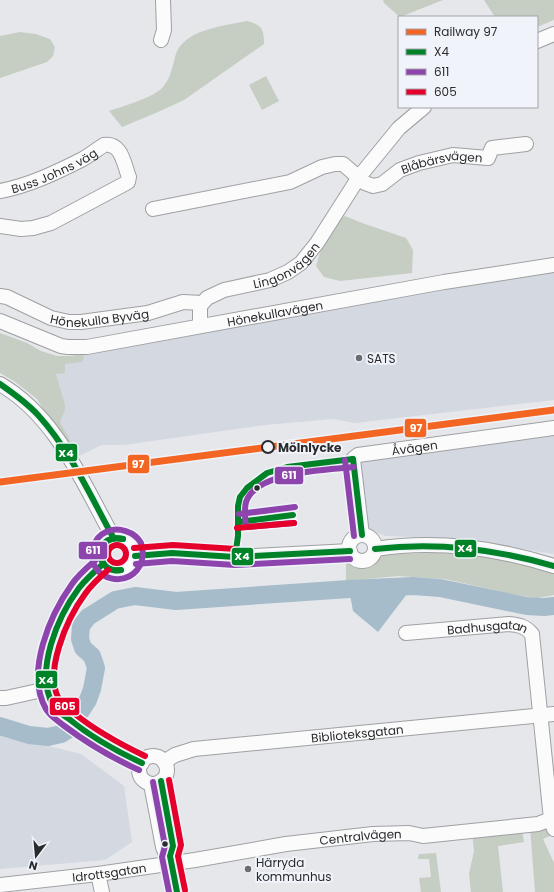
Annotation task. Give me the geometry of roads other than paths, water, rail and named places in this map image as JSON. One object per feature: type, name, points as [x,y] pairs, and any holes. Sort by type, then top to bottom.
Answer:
[{"type":"street","points":[[162,40],[164,30],[163,0]]},
{"type":"street","points":[[538,41],[554,34]]},
{"type":"street","name":"Lingonvägen","points":[[202,302],[224,290],[270,280],[288,272],[301,263],[317,243],[359,177],[399,128],[423,108]]},
{"type":"street","name":"Blåbärsvägen","points":[[359,177],[365,183],[373,186],[382,184],[400,170],[419,163],[453,155],[488,158],[492,148],[526,144]]},
{"type":"street","name":"Buss Johns väg","points":[[0,191],[49,175],[108,145],[112,145],[119,150],[129,177],[128,182],[51,223],[33,228],[21,229],[0,226]]},
{"type":"street","points":[[153,209],[290,182],[322,167],[335,164],[343,164],[359,177]]},
{"type":"street","name":"Hönekullavägen","points":[[0,321],[52,343],[68,348],[87,347],[437,284],[554,265]]},
{"type":"street","name":"Hönekulla Byväg","points":[[0,296],[7,297],[51,318],[69,322],[81,322],[148,313],[183,302],[202,302]]},
{"type":"street","points":[[200,326],[200,311],[202,302]]},
{"type":"street","points":[[0,384],[28,403],[61,443],[113,537]]},
{"type":"street","name":"Åvägen","points":[[362,535],[353,459],[358,455],[554,428]]},
{"type":"street","points":[[362,535],[367,536],[372,539],[375,544],[375,549],[370,558],[363,561],[353,557],[350,551],[350,544],[353,539],[362,535]]},
{"type":"street","points":[[113,537],[125,538],[133,546],[135,556],[133,563],[128,568],[122,571],[115,571],[108,569],[103,564],[101,559],[101,548],[104,543],[113,537]]},
{"type":"street","points":[[375,549],[393,546],[451,546],[502,552],[533,559],[554,566]]},
{"type":"street","points":[[135,556],[172,553],[235,557],[350,551]]},
{"type":"street","points":[[103,564],[80,587],[63,614],[51,642],[48,655],[46,669],[47,689],[52,703],[64,716],[88,734],[142,763]]},
{"type":"street","name":"Badhusgatan","points":[[406,633],[509,624],[524,627],[532,634],[547,714],[552,824]]},
{"type":"street","points":[[0,698],[47,689]]},
{"type":"street","name":"Biblioteksgatan","points":[[164,762],[175,755],[194,749],[547,714]]},
{"type":"street","points":[[153,756],[164,762],[167,767],[165,778],[156,782],[144,780],[141,776],[140,768],[145,759],[153,756]]},
{"type":"street","points":[[156,782],[163,847],[170,859],[177,892]]},
{"type":"street","name":"Centralvägen","points":[[170,859],[373,834],[409,833],[423,836],[538,824],[552,824]]},
{"type":"street","name":"Idrottsgatan","points":[[4,887],[98,874],[170,859]]},
{"type":"street","points":[[98,874],[102,892]]},
{"type":"water","points":[[413,586],[378,632],[353,611],[349,589]]},
{"type":"waterway","points":[[0,726],[29,735],[48,737],[61,734],[69,729],[88,700],[92,689],[96,668],[92,656],[83,648],[80,639],[81,626],[88,617],[115,600],[135,596],[176,601],[413,586],[440,588],[527,606],[554,606]]},
{"type":"rail line","name":"97","points":[[0,482],[554,410]]},
{"type":"place","name":"SATS","points":[[359,358]]},
{"type":"place","name":"Mölnlycke","points":[[268,447]]},
{"type":"place","name":"Härryda kommunhus","points":[[248,869]]}]
